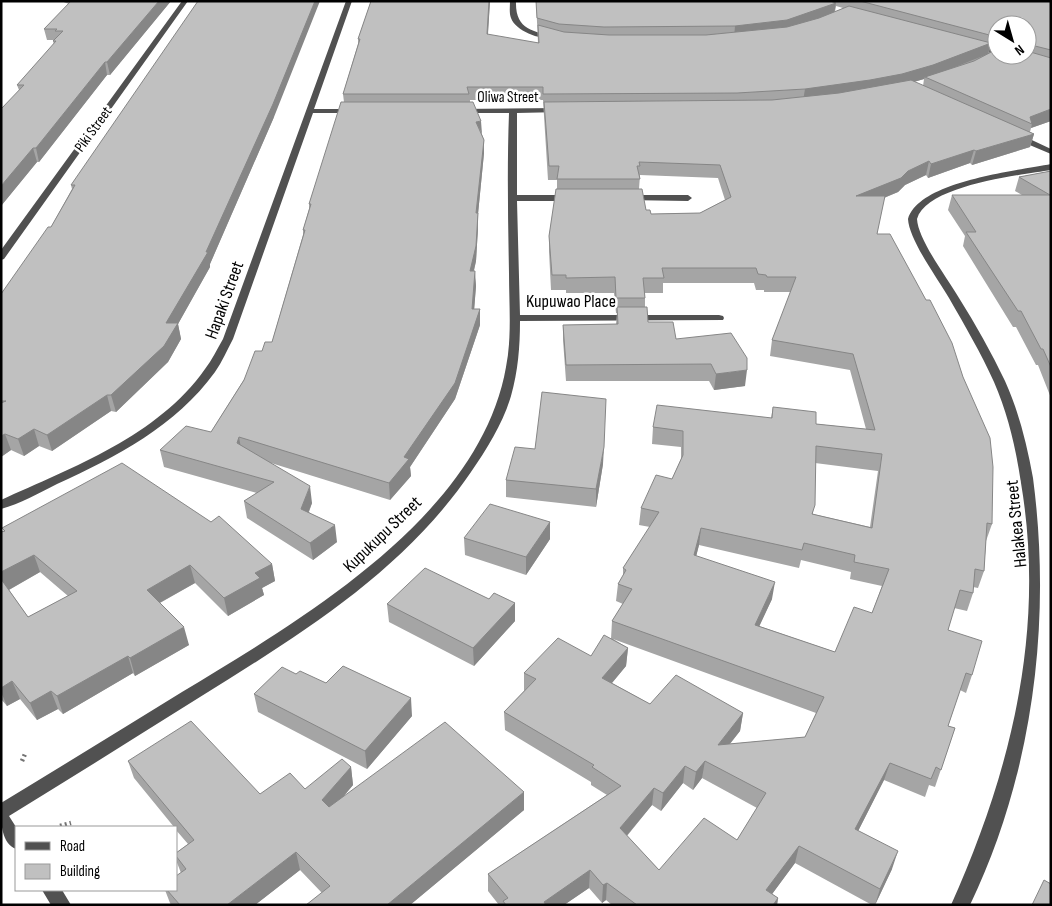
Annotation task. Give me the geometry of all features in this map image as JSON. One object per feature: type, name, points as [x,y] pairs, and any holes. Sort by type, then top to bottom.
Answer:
[{"type":"street","name":"Piki Street","points":[[1,257],[185,1]]},
{"type":"street","name":"Hapaki Street","points":[[1,505],[82,467],[142,434],[168,415],[203,380],[216,363],[228,339],[349,1]]},
{"type":"street","points":[[513,1],[513,14],[518,24],[540,35],[564,40]]},
{"type":"street","points":[[969,45],[987,51]]},
{"type":"street","name":"Kupukupu Street","points":[[1,812],[278,641],[365,578],[392,555],[446,496],[477,454],[496,420],[512,369],[514,318],[513,110]]},
{"type":"street","name":"Oliwa Street","points":[[453,111],[571,110]]},
{"type":"street","points":[[310,111],[364,111]]},
{"type":"street","points":[[1005,131],[1051,152]]},
{"type":"street","name":"Halakea Street","points":[[960,905],[990,835],[1024,726],[1034,670],[1040,620],[1037,508],[1029,466],[1009,404],[984,348],[918,238],[913,215],[922,202],[950,188],[1051,167]]},
{"type":"street","points":[[513,198],[583,198]]},
{"type":"street","points":[[621,198],[688,198]]},
{"type":"street","name":"Kupuwao Place","points":[[514,318],[719,318]]},
{"type":"street","points":[[1,820],[15,840]]},
{"type":"street","points":[[52,891],[62,905]]},
{"type":"path","points":[[22,761],[26,754]]},
{"type":"path","points":[[60,826],[71,823]]},
{"type":"building","points":[[71,1],[159,1],[105,62],[36,148],[33,148],[1,186],[1,109],[24,85],[17,85],[63,31],[44,29]]},
{"type":"building","points":[[198,1],[315,1],[273,104],[206,252],[208,252],[166,323],[178,323],[164,346],[111,395],[107,395],[47,435],[34,429],[18,439],[5,434],[1,436],[1,403],[6,401],[1,401],[1,294],[48,227],[51,227],[75,185],[71,185]]},
{"type":"building","points":[[371,1],[489,1],[487,34],[539,43],[538,25],[564,32],[609,35],[706,35],[787,27],[819,18],[849,6],[987,42],[987,45],[933,65],[902,74],[805,89],[737,93],[543,94],[543,87],[467,87],[469,94],[343,94],[360,39],[358,39]]},
{"type":"building","points":[[536,1],[830,1],[836,3],[787,20],[735,26],[604,27],[559,24],[537,18]]},
{"type":"building","points":[[860,1],[1051,1],[1051,50],[1037,46],[1037,15],[987,15],[987,34]]},
{"type":"building","points":[[987,54],[987,65],[1037,65],[1037,54],[1051,58],[1051,109],[1030,117],[1032,124],[925,77],[974,61]]},
{"type":"building","points":[[911,80],[1034,134],[931,164],[929,161],[908,171],[901,178],[856,196],[885,196],[877,234],[890,234],[926,300],[930,300],[952,343],[963,377],[990,438],[993,467],[992,524],[987,523],[984,571],[975,569],[973,593],[960,590],[948,630],[982,641],[972,675],[966,673],[948,726],[955,728],[941,770],[936,767],[931,779],[890,763],[855,829],[898,851],[880,889],[799,846],[766,890],[778,898],[773,905],[637,905],[607,883],[603,885],[590,870],[544,902],[546,905],[506,905],[503,901],[508,898],[488,874],[621,786],[592,767],[594,765],[504,712],[536,679],[524,673],[558,638],[591,656],[604,635],[628,648],[602,678],[650,704],[676,675],[743,713],[718,745],[805,737],[824,697],[612,621],[632,589],[618,584],[626,570],[623,568],[659,512],[641,508],[656,475],[672,479],[683,455],[683,431],[653,427],[657,405],[772,418],[773,407],[816,412],[816,424],[875,430],[853,354],[772,340],[796,277],[767,277],[766,275],[758,274],[756,268],[662,268],[664,278],[643,278],[645,298],[616,298],[615,277],[566,278],[566,275],[552,275],[549,236],[556,189],[642,189],[646,210],[650,210],[651,214],[700,213],[731,197],[720,165],[639,162],[640,166],[637,166],[640,179],[557,179],[559,166],[549,166],[544,102],[772,100],[839,93]],"holes":[[[816,446],[882,454],[872,528],[812,514],[815,505]],[[701,528],[802,550],[804,543],[855,555],[854,562],[889,569],[872,613],[854,607],[835,652],[755,625],[775,582],[694,555]],[[705,761],[766,793],[737,840],[704,818],[659,870],[620,828],[654,788],[663,793],[685,766],[696,772]]]},
{"type":"building","points":[[341,102],[473,102],[481,121],[476,122],[484,140],[476,213],[478,213],[476,246],[470,271],[475,271],[472,309],[480,309],[455,383],[404,457],[409,459],[389,483],[239,437],[237,443],[310,486],[301,509],[335,525],[310,543],[244,501],[274,482],[160,450],[186,426],[211,432],[244,380],[255,351],[262,351],[265,342],[272,342],[305,230],[303,230],[311,204],[309,204]]},
{"type":"building","points":[[1051,171],[1051,367],[1021,311],[1018,311],[966,232],[976,232],[952,195],[1050,195],[1019,177]]},
{"type":"building","points":[[617,307],[647,307],[648,322],[673,322],[676,339],[731,333],[747,358],[747,370],[716,374],[711,364],[566,365],[563,325],[618,324]]},
{"type":"building","points":[[542,392],[606,399],[604,447],[596,489],[506,480],[515,447],[535,449]]},
{"type":"building","points":[[122,463],[211,522],[219,516],[272,564],[255,573],[260,578],[224,598],[190,565],[147,590],[184,627],[57,696],[51,691],[30,703],[12,681],[1,688],[1,579],[28,617],[77,591],[34,555],[1,572],[1,532],[5,531],[2,528]]},
{"type":"building","points":[[490,504],[550,522],[526,557],[464,538]]},
{"type":"building","points":[[425,568],[489,599],[494,593],[515,603],[473,648],[387,604]]},
{"type":"building","points":[[343,666],[411,698],[365,751],[254,694],[282,667],[296,674],[300,671],[326,683]]},
{"type":"building","points":[[191,721],[260,794],[290,773],[305,789],[342,759],[351,767],[322,800],[329,807],[445,722],[524,792],[387,905],[306,905],[330,886],[296,852],[227,905],[180,905],[168,891],[178,891],[178,875],[186,869],[178,859],[178,852],[194,840],[128,761]]},
{"type":"building","points":[[1044,880],[1051,884],[1051,905],[1032,905]]}]
